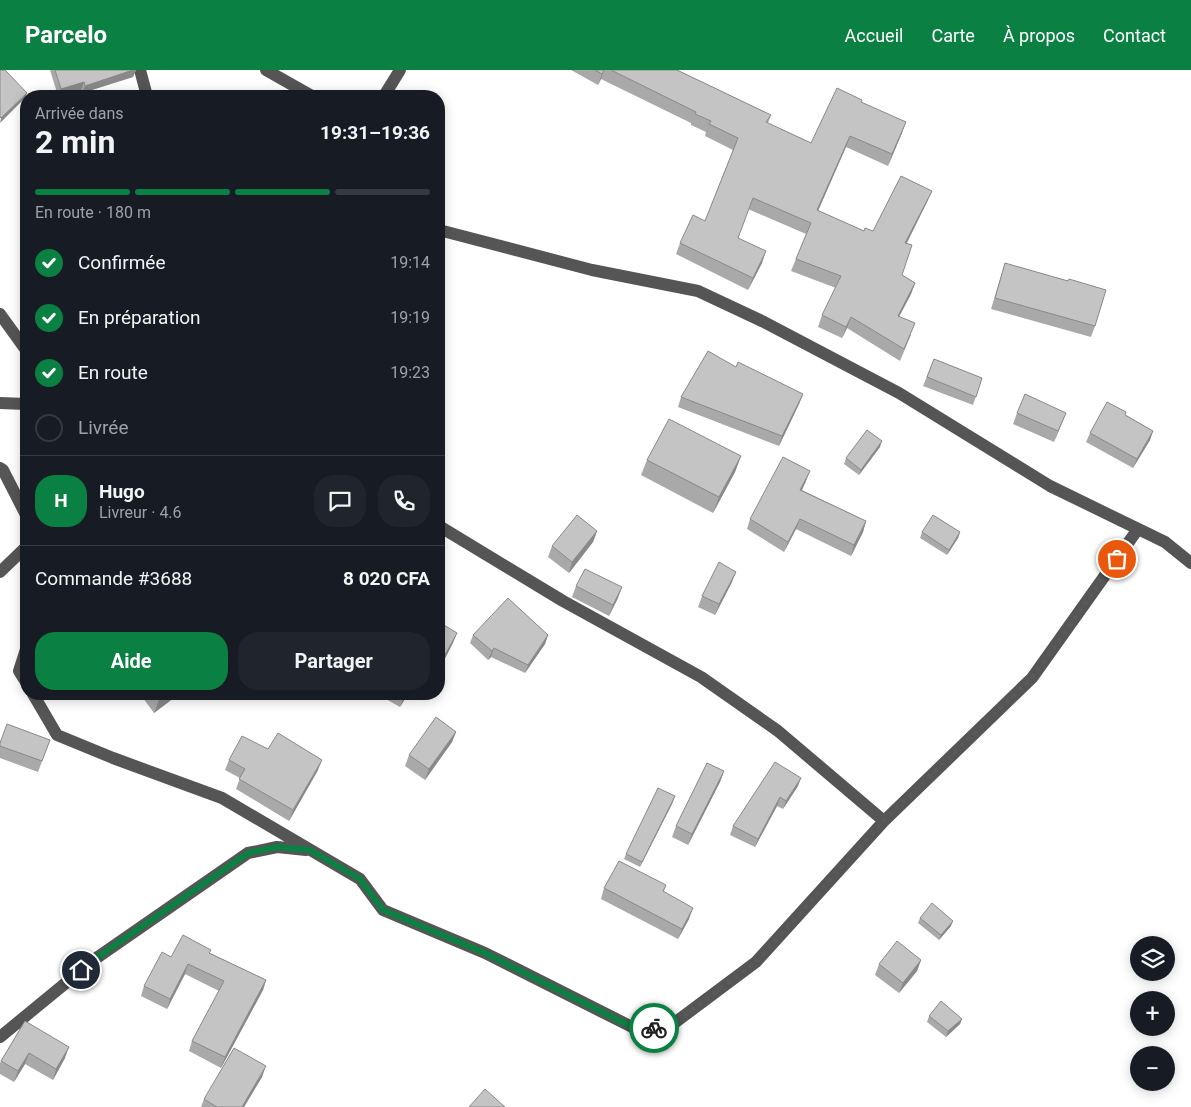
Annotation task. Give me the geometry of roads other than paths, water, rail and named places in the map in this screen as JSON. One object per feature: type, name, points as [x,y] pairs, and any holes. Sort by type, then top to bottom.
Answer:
[{"type":"street","points":[[140,70],[145,90]]},
{"type":"street","points":[[266,70],[301,90]]},
{"type":"street","points":[[388,90],[400,70]]},
{"type":"street","points":[[445,232],[592,270],[698,291],[764,322],[899,393],[1050,486],[1165,542],[1191,563]]},
{"type":"street","points":[[0,314],[20,342]]},
{"type":"street","points":[[0,403],[20,404]]},
{"type":"street","points":[[0,468],[3,470],[20,503]]},
{"type":"street","points":[[37,700],[57,735],[113,758],[222,798],[360,879],[383,910],[485,953],[638,1030],[669,1027],[756,962],[884,820],[1032,678],[1138,529]]},
{"type":"street","points":[[445,530],[563,602],[701,677],[778,731],[884,820]]},
{"type":"street","points":[[0,572],[20,553]]},
{"type":"street","points":[[0,1037],[95,959],[248,853],[277,847],[310,850]]}]
